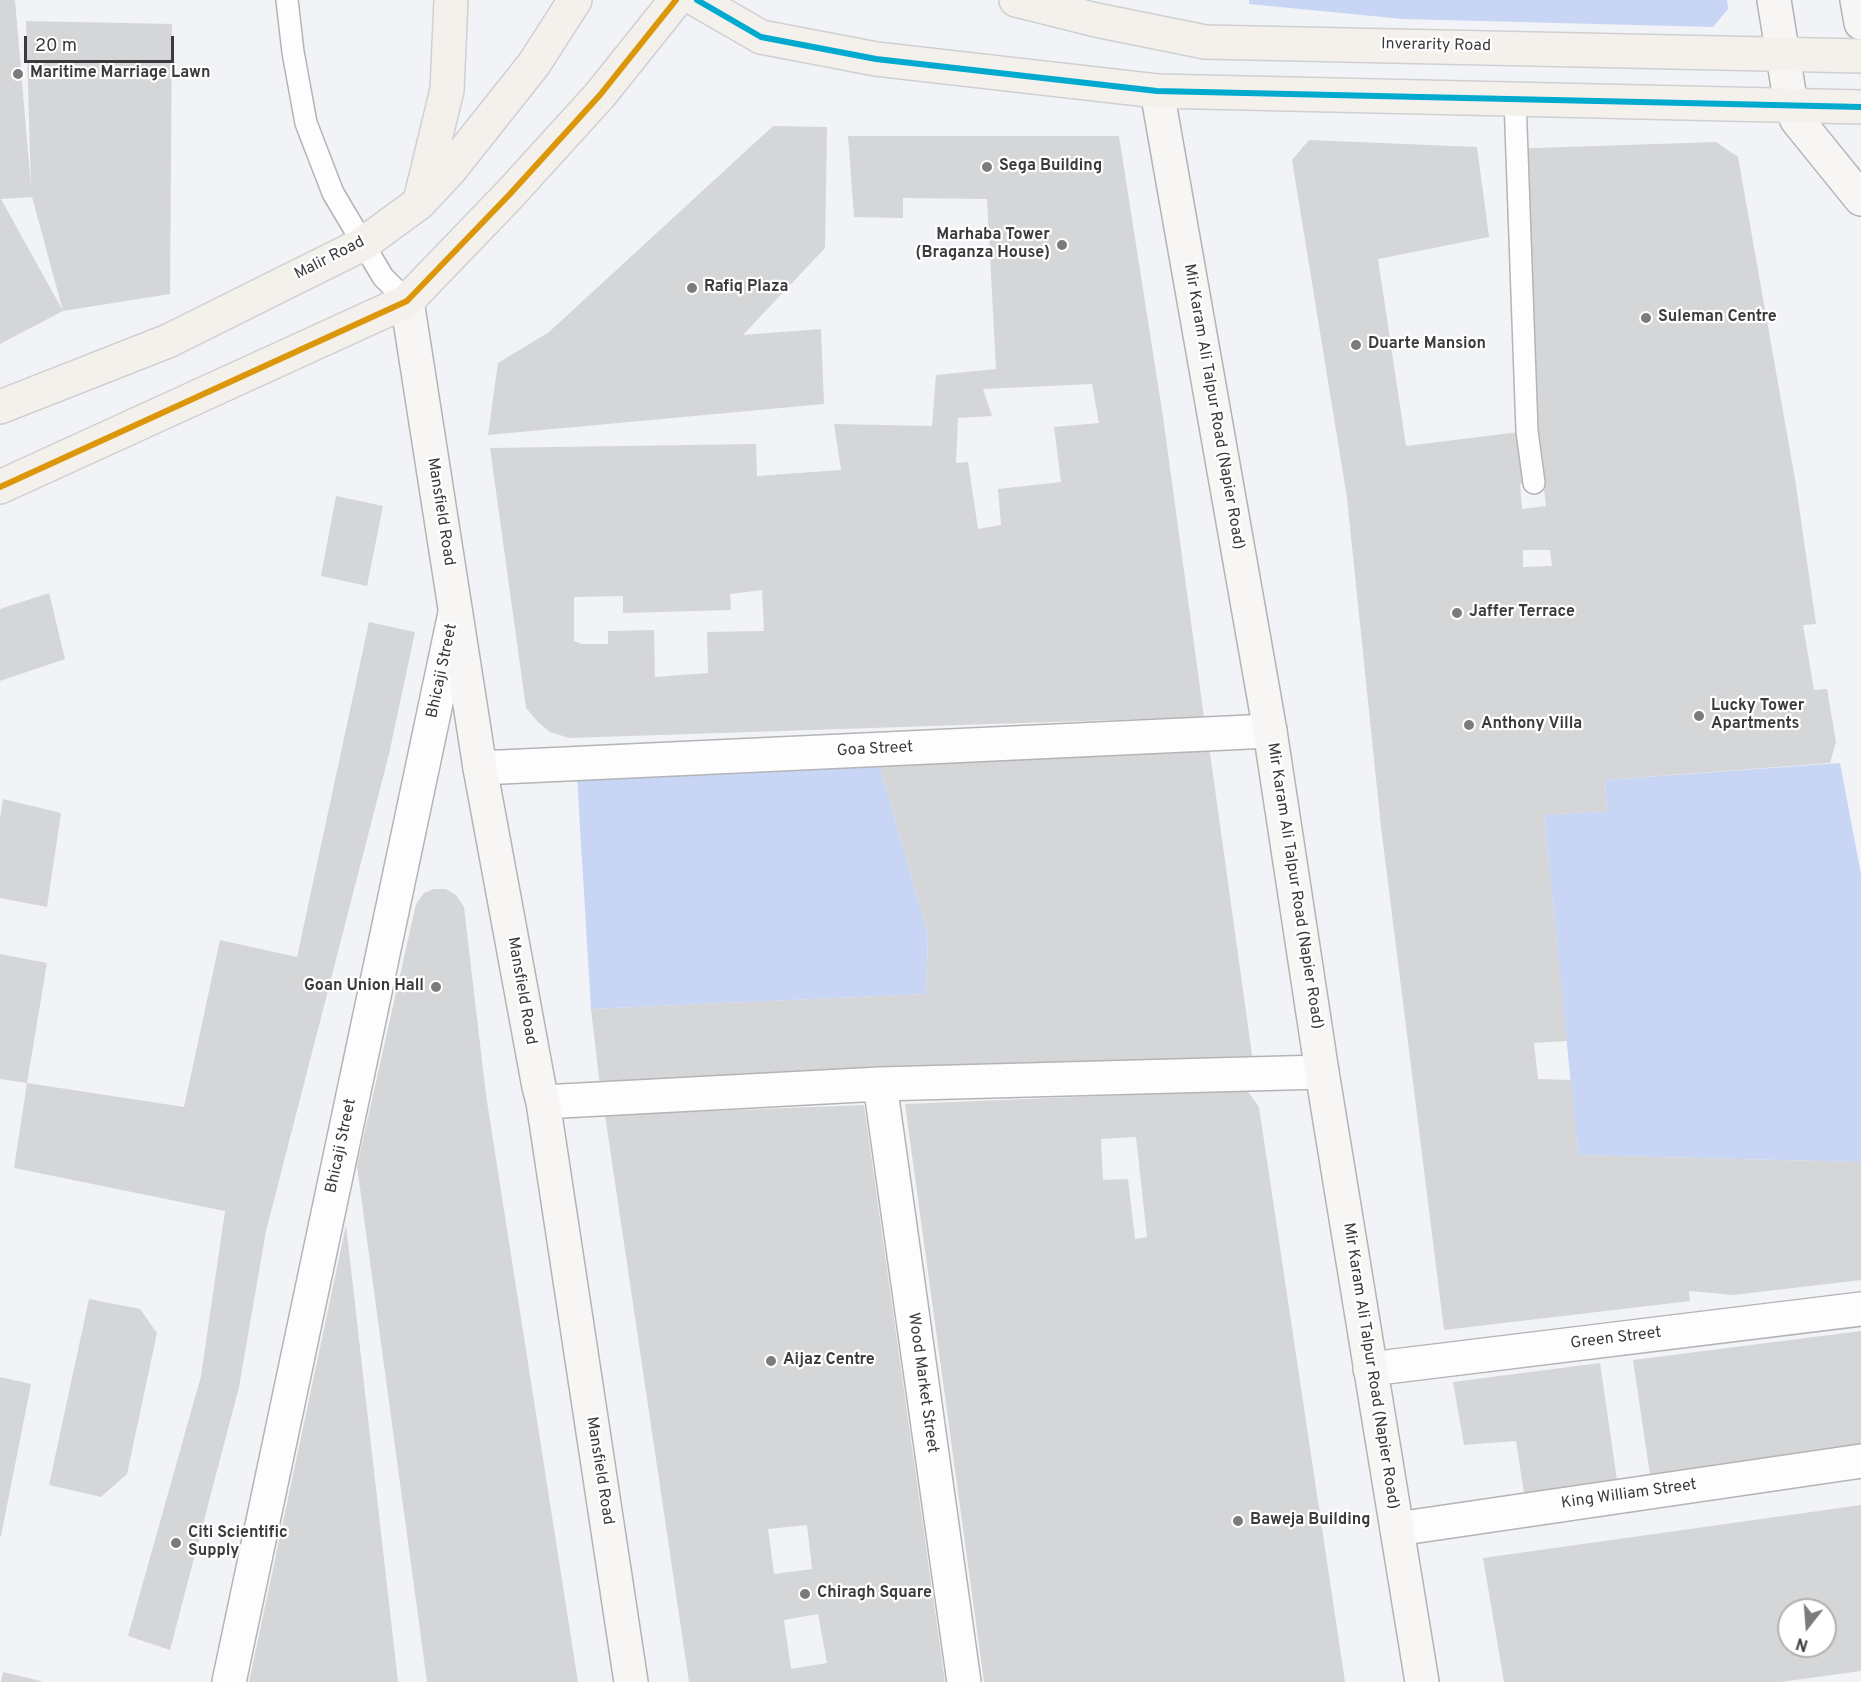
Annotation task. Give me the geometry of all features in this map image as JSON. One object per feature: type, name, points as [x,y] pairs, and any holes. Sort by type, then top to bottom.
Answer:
[{"type":"main road","points":[[419,203],[447,90],[451,0]]},
{"type":"main road","name":"Malir Road","points":[[0,407],[168,341],[363,244],[419,203],[449,171],[527,73],[575,0]]},
{"type":"main road","points":[[0,487],[407,301],[510,194],[600,95],[676,0]]},
{"type":"main road","points":[[697,0],[761,37],[876,59],[1157,91],[1861,107]]},
{"type":"main road","name":"Inverarity Road","points":[[1016,0],[1096,20],[1205,42],[1861,56]]},
{"type":"street","points":[[1774,0],[1791,105],[1797,120],[1861,199]]},
{"type":"street","points":[[1857,0],[1861,23]]},
{"type":"street","name":"Mir Karam Ali Talpur Road (Napier Road)","points":[[1157,91],[1270,731],[1322,1072],[1422,1682]]},
{"type":"street","name":"Mansfield Road","points":[[407,301],[480,768],[543,1102],[631,1682]]},
{"type":"street","name":"Bhicaji Street","points":[[229,1682],[455,611]]},
{"type":"street","name":"Goa Street","points":[[480,768],[1270,731]]},
{"type":"street","points":[[543,1102],[880,1084],[1322,1072]]},
{"type":"street","name":"Wood Market Street","points":[[880,1084],[964,1682]]},
{"type":"street","name":"Green Street","points":[[1370,1370],[1861,1309]]},
{"type":"street","name":"King William Street","points":[[1397,1529],[1861,1461]]},
{"type":"lane","points":[[287,0],[293,52],[306,123],[333,193],[383,277],[407,301]]},
{"type":"lane","points":[[1515,99],[1527,431],[1534,483]]},
{"type":"shaded area","points":[[1249,0],[1727,0],[1728,9],[1713,27],[1403,19],[1249,4]]},
{"type":"shaded area","points":[[879,763],[928,934],[926,994],[591,1009],[577,777]]},
{"type":"shaded area","points":[[1840,763],[1861,874],[1861,1162],[1578,1155],[1544,815],[1607,811],[1605,780]]},
{"type":"building","points":[[0,0],[15,0],[31,187],[26,21],[172,24],[170,294],[63,311],[0,344]],"holes":[[[32,197],[63,311],[1,199]]]},
{"type":"building","name":"Rafiq Plaza","points":[[773,126],[827,127],[825,248],[743,335],[821,329],[824,404],[488,435],[498,363],[549,332]]},
{"type":"building","points":[[848,136],[1119,136],[1163,417],[1204,717],[569,738],[550,732],[526,708],[490,448],[756,444],[757,476],[841,470],[834,424],[932,426],[936,375],[996,369],[987,199],[903,198],[903,218],[854,217]],"holes":[[[1092,384],[1099,423],[1054,427],[1061,482],[998,489],[1001,525],[978,529],[968,462],[956,463],[958,418],[992,416],[983,389]],[[762,590],[764,631],[707,632],[708,673],[655,677],[654,630],[608,631],[608,644],[581,644],[574,641],[574,597],[623,596],[623,613],[731,610],[730,594]]]},
{"type":"building","points":[[1309,140],[1477,147],[1489,237],[1378,259],[1406,446],[1527,431],[1534,483],[1520,484],[1522,509],[1546,506],[1506,149],[1716,142],[1738,157],[1795,479],[1816,624],[1803,625],[1814,690],[1827,689],[1836,742],[1830,763],[1605,780],[1607,811],[1544,815],[1567,1041],[1534,1043],[1538,1079],[1571,1080],[1578,1155],[1861,1162],[1861,1280],[1733,1295],[1689,1291],[1690,1301],[1444,1330],[1381,827],[1347,498],[1292,160]],"holes":[[[1523,550],[1550,550],[1552,566],[1523,567]]]},
{"type":"building","points":[[336,496],[383,506],[367,586],[321,576]]},
{"type":"building","points":[[49,593],[65,659],[0,681],[0,609]]},
{"type":"building","points":[[369,622],[415,632],[389,754],[266,1231],[239,1387],[170,1650],[128,1636],[201,1376],[225,1211],[14,1168],[27,1083],[184,1107],[220,940],[297,957]]},
{"type":"building","points":[[1209,746],[1253,1062],[666,1084],[666,1079],[600,1086],[591,1009],[926,994],[928,934],[879,763]]},
{"type":"building","points":[[3,799],[61,813],[47,907],[0,898],[0,819]]},
{"type":"building","points":[[434,889],[446,889],[456,895],[464,907],[486,1095],[578,1682],[427,1682],[357,1166],[416,904],[424,893]]},
{"type":"building","points":[[0,954],[47,963],[27,1083],[0,1079]]},
{"type":"building","points":[[1247,1090],[1259,1107],[1345,1682],[984,1682],[905,1104]],"holes":[[[1136,1137],[1147,1237],[1135,1239],[1128,1179],[1103,1180],[1101,1139]]]},
{"type":"building","points":[[864,1105],[945,1682],[689,1682],[605,1115]],"holes":[[[807,1525],[812,1569],[774,1574],[768,1529]],[[818,1614],[827,1663],[791,1669],[784,1620]]]},
{"type":"building","points":[[346,1225],[398,1682],[249,1682]]},
{"type":"building","points":[[89,1299],[140,1309],[157,1333],[127,1474],[101,1497],[49,1485]]},
{"type":"building","points":[[1861,1331],[1861,1452],[1651,1482],[1633,1360]]},
{"type":"building","points":[[1600,1363],[1618,1487],[1525,1500],[1516,1441],[1464,1445],[1453,1382]]},
{"type":"building","points":[[0,1377],[31,1384],[1,1536],[0,1536]]},
{"type":"building","points":[[1861,1505],[1861,1671],[1780,1682],[1504,1682],[1483,1558]]},
{"type":"building","points":[[3,1672],[41,1681],[41,1682],[1,1682]]},
{"type":"transit line","points":[[0,487],[407,301],[510,194],[600,95],[676,0]]},
{"type":"transit line","points":[[697,0],[761,37],[876,59],[1157,91],[1861,107]]},
{"type":"place","name":"Maritime Marriage Lawn","points":[[18,74]]},
{"type":"place","name":"Sega Building","points":[[987,167]]},
{"type":"place","name":"Marhaba Tower (Braganza House)","points":[[1062,245]]},
{"type":"place","name":"Rafiq Plaza","points":[[692,288]]},
{"type":"place","name":"Suleman Centre","points":[[1646,318]]},
{"type":"place","name":"Duarte Mansion","points":[[1356,345]]},
{"type":"place","name":"Jaffer Terrace","points":[[1457,613]]},
{"type":"place","name":"Lucky Tower Apartments","points":[[1699,716]]},
{"type":"place","name":"Anthony Villa","points":[[1469,725]]},
{"type":"place","name":"Goan Union Hall","points":[[436,987]]},
{"type":"place","name":"Aijaz Centre","points":[[771,1361]]},
{"type":"place","name":"Baweja Building","points":[[1238,1521]]},
{"type":"place","name":"Citi Scientific Supply","points":[[176,1543]]},
{"type":"place","name":"Chiragh Square","points":[[805,1594]]}]
